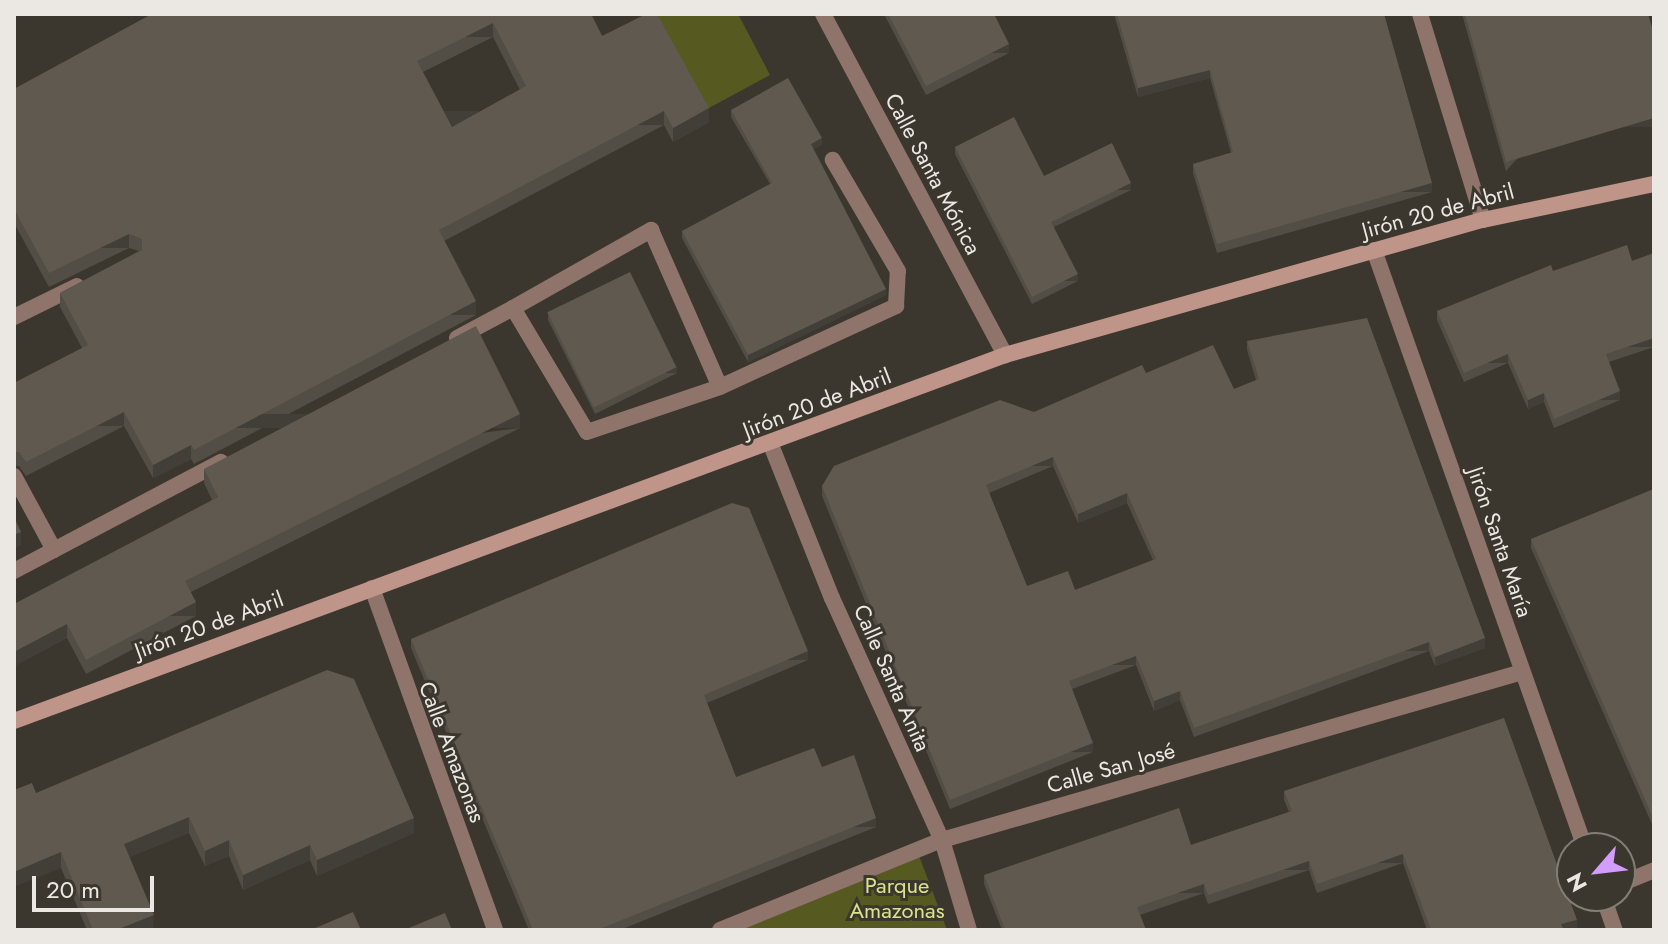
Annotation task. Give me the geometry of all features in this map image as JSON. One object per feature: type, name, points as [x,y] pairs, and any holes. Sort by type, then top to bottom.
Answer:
[{"type":"main road","name":"Jirón 20 de Abril","points":[[14,721],[771,445],[1005,355],[1483,220],[1654,184]]},
{"type":"street","name":"Calle Santa Mónica","points":[[823,14],[1005,355]]},
{"type":"street","points":[[1420,14],[1483,220]]},
{"type":"street","points":[[513,308],[587,432],[720,387],[896,306],[898,271],[833,160]]},
{"type":"street","points":[[443,345],[651,230],[720,387]]},
{"type":"street","name":"Jirón Santa María","points":[[1374,250],[1579,832]]},
{"type":"street","points":[[14,317],[93,278]]},
{"type":"street","name":"Calle Santa Anita","points":[[771,445],[832,598],[942,840],[969,930]]},
{"type":"street","points":[[14,571],[235,455]]},
{"type":"street","points":[[14,476],[54,550]]},
{"type":"street","name":"Calle Amazonas","points":[[372,588],[495,930]]},
{"type":"street","name":"Calle San José","points":[[720,930],[942,840],[1522,672]]},
{"type":"green space","points":[[656,14],[738,14],[770,75],[707,109]]},
{"type":"green space","name":"Parque Amazonas","points":[[918,853],[947,930],[733,930]]},
{"type":"building","points":[[152,14],[591,14],[602,36],[646,14],[657,14],[709,108],[673,128],[664,111],[439,230],[476,301],[194,450],[191,445],[153,465],[124,412],[26,462],[19,452],[14,452],[14,383],[88,345],[60,293],[142,250],[142,239],[129,234],[49,273],[14,209],[14,89]],"holes":[[[493,23],[526,86],[452,127],[417,61]]]},
{"type":"building","points":[[888,14],[994,14],[1009,44],[926,86]]},
{"type":"building","points":[[1117,14],[1384,14],[1432,183],[1217,244],[1193,164],[1233,152],[1210,70],[1138,88]]},
{"type":"building","points":[[1465,14],[1648,14],[1654,34],[1654,118],[1506,162]]},
{"type":"building","points":[[788,78],[822,138],[811,144],[886,289],[748,355],[682,231],[772,183],[731,110]]},
{"type":"building","points":[[1014,117],[1044,176],[1112,143],[1131,183],[1051,222],[1078,274],[1032,297],[955,147]]},
{"type":"building","points":[[1627,245],[1632,261],[1654,253],[1654,338],[1606,354],[1620,391],[1554,419],[1544,393],[1528,400],[1508,354],[1464,373],[1437,311],[1551,265],[1553,271]]},
{"type":"building","points":[[630,272],[676,367],[594,408],[547,312]]},
{"type":"building","points":[[1367,318],[1485,638],[1435,657],[1429,642],[1194,728],[1180,691],[1154,701],[1136,656],[1069,681],[1093,743],[950,800],[822,486],[834,466],[1000,400],[1034,412],[1142,365],[1146,373],[1213,345],[1234,389],[1259,379],[1247,341]],"holes":[[[1053,457],[1078,514],[1127,493],[1156,559],[1075,590],[1068,571],[1027,586],[986,485]]]},
{"type":"building","points":[[476,326],[520,414],[185,581],[196,602],[86,660],[67,624],[14,652],[14,604],[218,497],[204,469]]},
{"type":"building","points":[[1654,489],[1653,594],[1654,820],[1531,539]]},
{"type":"building","points":[[732,503],[749,508],[808,651],[704,695],[736,777],[814,748],[822,767],[854,755],[876,818],[597,930],[533,930],[411,639]]},
{"type":"building","points":[[14,517],[21,532],[14,535]]},
{"type":"building","points":[[327,670],[354,679],[414,818],[317,860],[310,845],[243,875],[229,840],[205,851],[189,817],[124,844],[154,915],[116,930],[93,930],[61,852],[14,872],[14,790],[32,783],[36,793]]},
{"type":"building","points":[[1504,718],[1556,862],[1556,912],[1574,912],[1577,920],[1561,924],[1564,930],[1431,930],[1403,854],[1317,884],[1309,861],[1208,895],[1204,884],[1137,907],[1146,930],[1005,930],[984,875],[1179,808],[1191,845],[1292,811],[1284,791]]},
{"type":"building","points":[[353,912],[361,930],[313,930],[313,929]]},
{"type":"building","points":[[445,913],[452,930],[404,930]]}]
